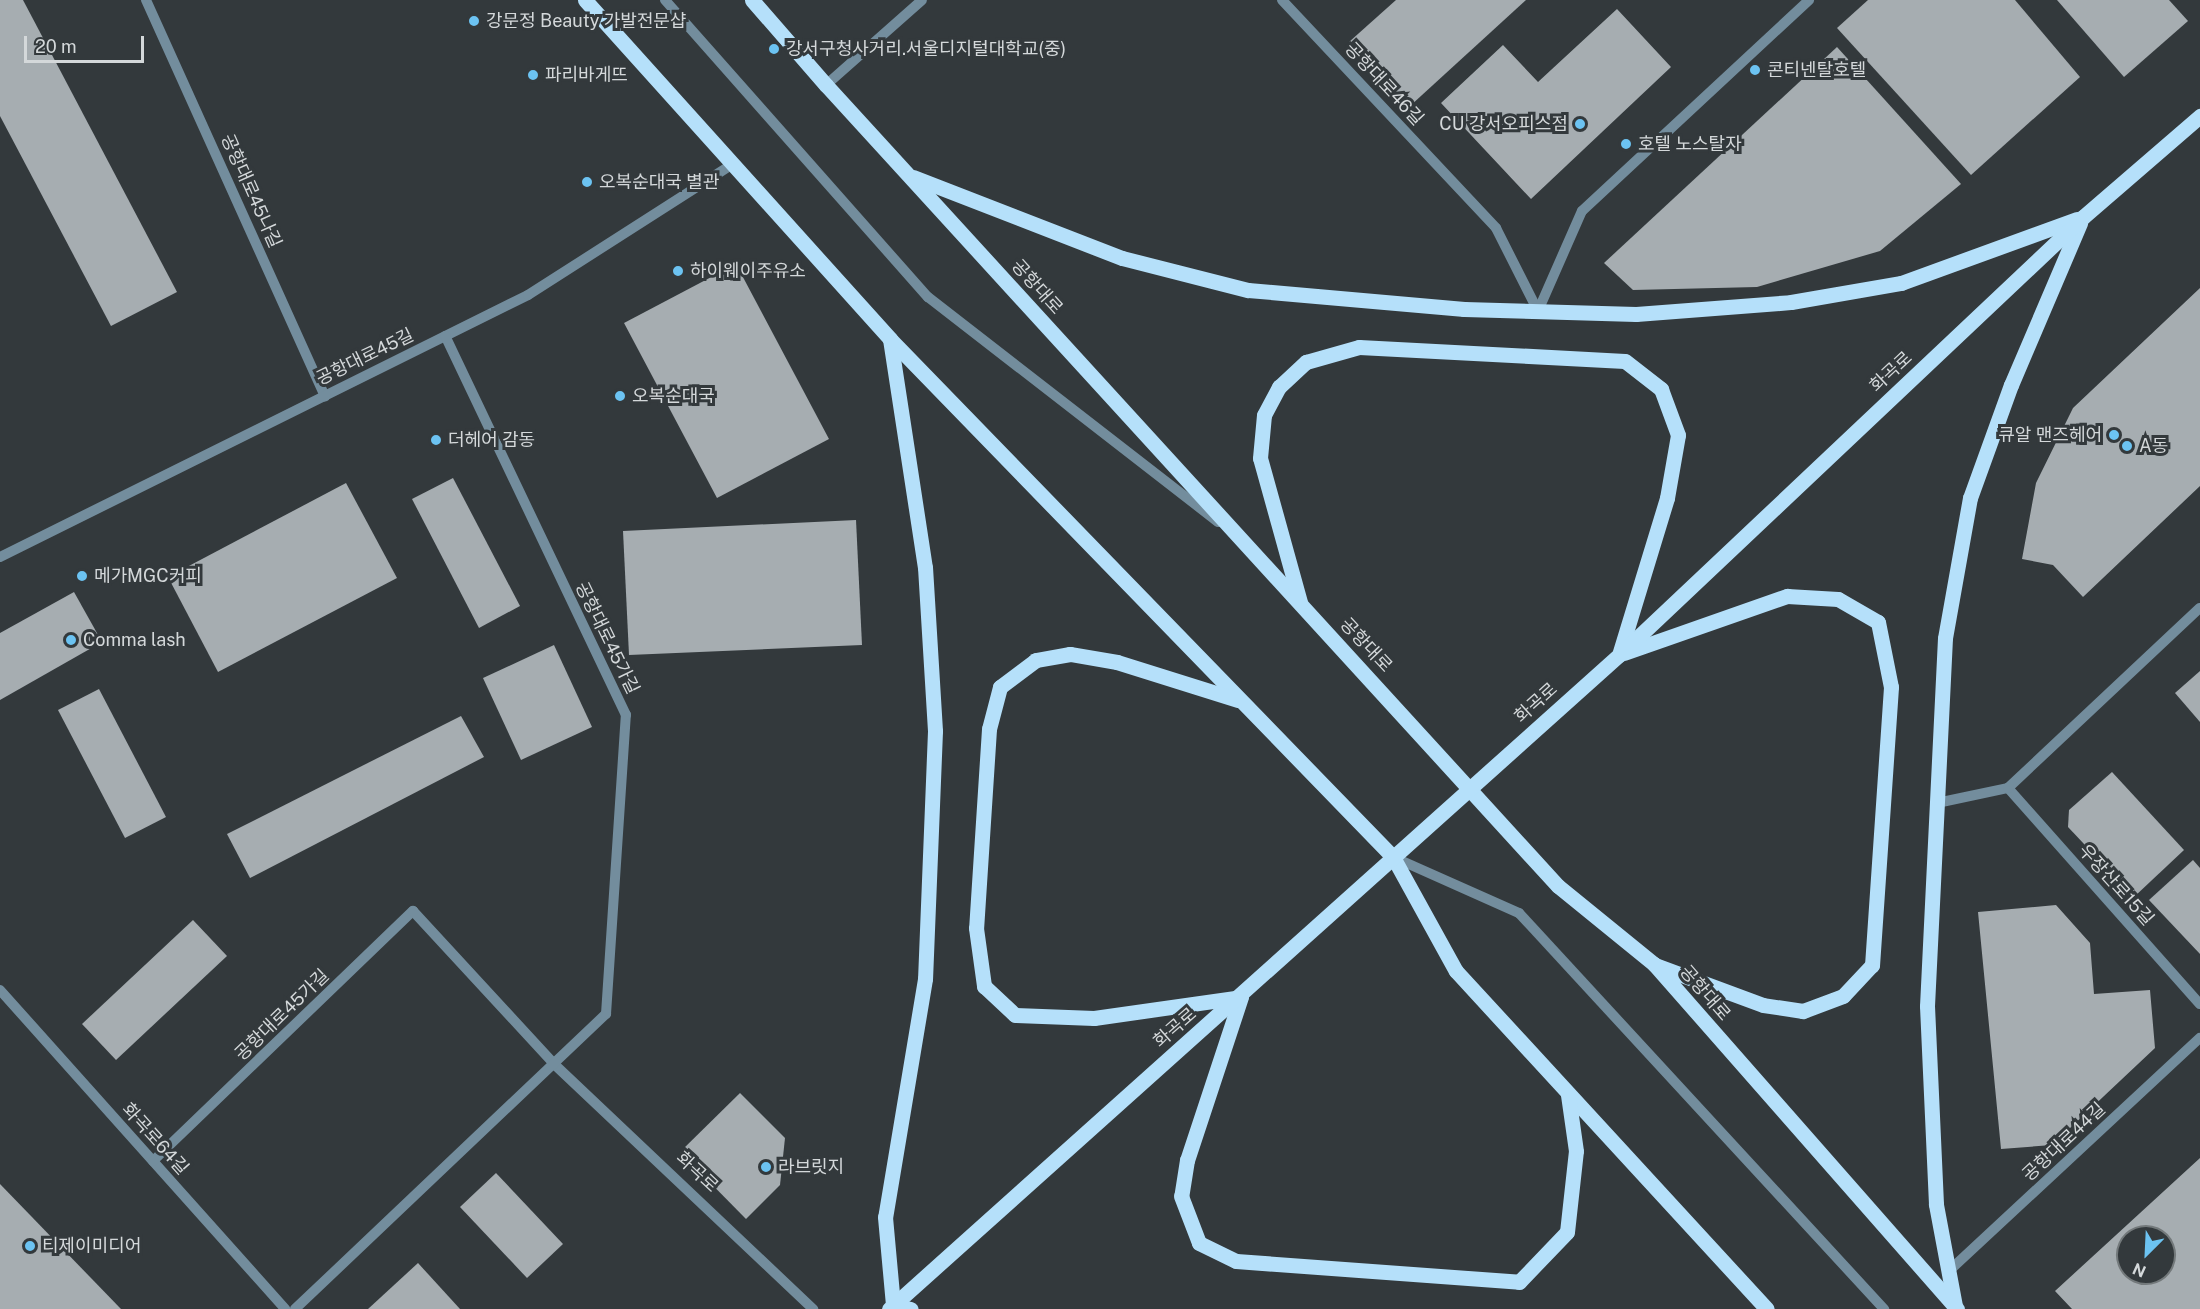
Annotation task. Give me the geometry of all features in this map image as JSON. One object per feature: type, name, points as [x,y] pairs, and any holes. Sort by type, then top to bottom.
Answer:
[{"type":"main road","points":[[585,0],[890,339],[1240,700],[1294,750],[1393,857],[1456,971],[1767,1309]]},
{"type":"main road","name":"공항대로","points":[[752,0],[825,85],[1558,886],[1654,964],[1956,1307]]},
{"type":"main road","name":"화곡로","points":[[891,1307],[1240,997],[1619,655],[2083,217],[2200,116]]},
{"type":"main road","points":[[908,175],[1122,258],[1248,290],[1464,309],[1636,314],[1791,302],[1901,283],[2083,217]]},
{"type":"main road","points":[[1956,1307],[1935,1204],[1927,1006],[1945,638],[1970,498],[2012,385],[2083,217]]},
{"type":"main road","points":[[890,339],[925,567],[935,731],[925,979],[885,1216],[891,1307],[911,1309]]},
{"type":"main road","points":[[1301,605],[1260,458],[1264,415],[1280,387],[1306,362],[1359,347],[1625,361],[1661,389],[1678,435],[1667,498],[1619,655]]},
{"type":"main road","points":[[1619,655],[1787,596],[1838,598],[1878,622],[1891,687],[1872,965],[1843,996],[1803,1011],[1763,1005],[1654,964]]},
{"type":"main road","points":[[1240,700],[1117,662],[1070,654],[1036,660],[1000,687],[989,729],[976,928],[984,986],[1015,1015],[1094,1018],[1240,997],[1187,1160],[1180,1196],[1199,1243],[1236,1261],[1519,1282],[1567,1232],[1576,1151],[1568,1095]]},
{"type":"street","name":"공항대로45나길","points":[[146,0],[325,396]]},
{"type":"street","points":[[665,0],[928,297],[1244,542]]},
{"type":"street","points":[[825,85],[922,0]]},
{"type":"street","name":"공항대로46길","points":[[1282,0],[1496,228],[1538,311]]},
{"type":"street","points":[[1538,311],[1582,211],[1809,0]]},
{"type":"street","name":"공항대로45길","points":[[0,557],[528,295],[733,164]]},
{"type":"street","name":"공항대로45가길","points":[[296,1309],[606,1014],[626,715],[445,336]]},
{"type":"street","points":[[1937,803],[2008,788],[2200,608]]},
{"type":"street","name":"우장산로15길","points":[[2008,788],[2200,1004]]},
{"type":"street","points":[[1393,857],[1519,913],[1884,1309]]},
{"type":"street","name":"공항대로45가길","points":[[153,1161],[413,911],[554,1064]]},
{"type":"street","name":"화곡로64길","points":[[0,990],[285,1309]]},
{"type":"street","name":"공항대로44길","points":[[1950,1270],[2200,1038]]},
{"type":"street","name":"화곡로","points":[[554,1064],[813,1309]]},
{"type":"building","points":[[0,0],[23,0],[177,292],[111,326],[0,116]]},
{"type":"building","points":[[1396,0],[1526,0],[1410,106],[1349,42]]},
{"type":"building","points":[[1868,0],[2015,0],[2080,77],[1971,175],[1837,28]]},
{"type":"building","points":[[2057,0],[2169,0],[2188,21],[2124,77]]},
{"type":"building","points":[[1617,9],[1671,67],[1531,199],[1441,103],[1503,45],[1538,82]]},
{"type":"building","points":[[1837,47],[1961,184],[1880,251],[1757,287],[1633,290],[1604,263]]},
{"type":"building","points":[[736,264],[829,439],[717,498],[624,323]]},
{"type":"building","name":"A동","points":[[2200,288],[2200,486],[2083,597],[2053,565],[2022,559],[2036,483],[2073,408]]},
{"type":"building","points":[[453,478],[520,606],[479,628],[412,499]]},
{"type":"building","points":[[346,483],[397,578],[218,672],[168,577]]},
{"type":"building","points":[[856,520],[862,645],[629,655],[623,531]]},
{"type":"building","points":[[74,592],[102,642],[0,700],[0,633]]},
{"type":"building","points":[[554,645],[592,727],[521,760],[483,678]]},
{"type":"building","points":[[2200,671],[2200,722],[2175,693]]},
{"type":"building","points":[[99,689],[166,817],[125,838],[58,710]]},
{"type":"building","points":[[461,716],[484,757],[250,878],[227,834]]},
{"type":"building","points":[[2112,772],[2184,850],[2134,897],[2068,827],[2069,810]]},
{"type":"building","points":[[2193,860],[2200,868],[2200,954],[2149,900]]},
{"type":"building","points":[[2056,905],[2090,943],[2094,994],[2150,990],[2155,1048],[2052,1145],[2001,1149],[1978,912]]},
{"type":"building","points":[[193,920],[227,956],[116,1060],[82,1024]]},
{"type":"building","points":[[740,1093],[785,1138],[780,1185],[746,1219],[680,1152]]},
{"type":"building","points":[[2200,1158],[2200,1309],[2072,1309],[2055,1291],[2116,1235],[2116,1285],[2176,1285],[2176,1225],[2127,1225]]},
{"type":"building","points":[[496,1173],[563,1244],[527,1278],[460,1207]]},
{"type":"building","name":"티제이미디어","points":[[0,1184],[121,1309],[0,1309]]},
{"type":"building","points":[[418,1263],[460,1309],[368,1309]]},
{"type":"place","name":"강문정 Beauty 가발전문샵","points":[[474,21]]},
{"type":"place","name":"강서구청사거리.서울디지털대학교(중)","points":[[774,49]]},
{"type":"place","name":"콘티넨탈호텔","points":[[1755,70]]},
{"type":"place","name":"파리바게뜨","points":[[533,75]]},
{"type":"place","name":"CU 강서오피스점","points":[[1580,124]]},
{"type":"place","name":"호텔 노스탈자","points":[[1626,144]]},
{"type":"place","name":"오복순대국 별관","points":[[587,182]]},
{"type":"place","name":"하이웨이주유소","points":[[678,271]]},
{"type":"place","name":"오복순대국","points":[[620,396]]},
{"type":"place","name":"큐알 맨즈헤어","points":[[2114,435]]},
{"type":"place","name":"더헤어 감동","points":[[436,440]]},
{"type":"place","name":"A동","points":[[2127,446]]},
{"type":"place","name":"메가MGC커피","points":[[82,576]]},
{"type":"place","name":"Comma lash","points":[[71,640]]},
{"type":"place","name":"라브릿지","points":[[766,1167]]},
{"type":"place","name":"티제이미디어","points":[[30,1246]]}]
